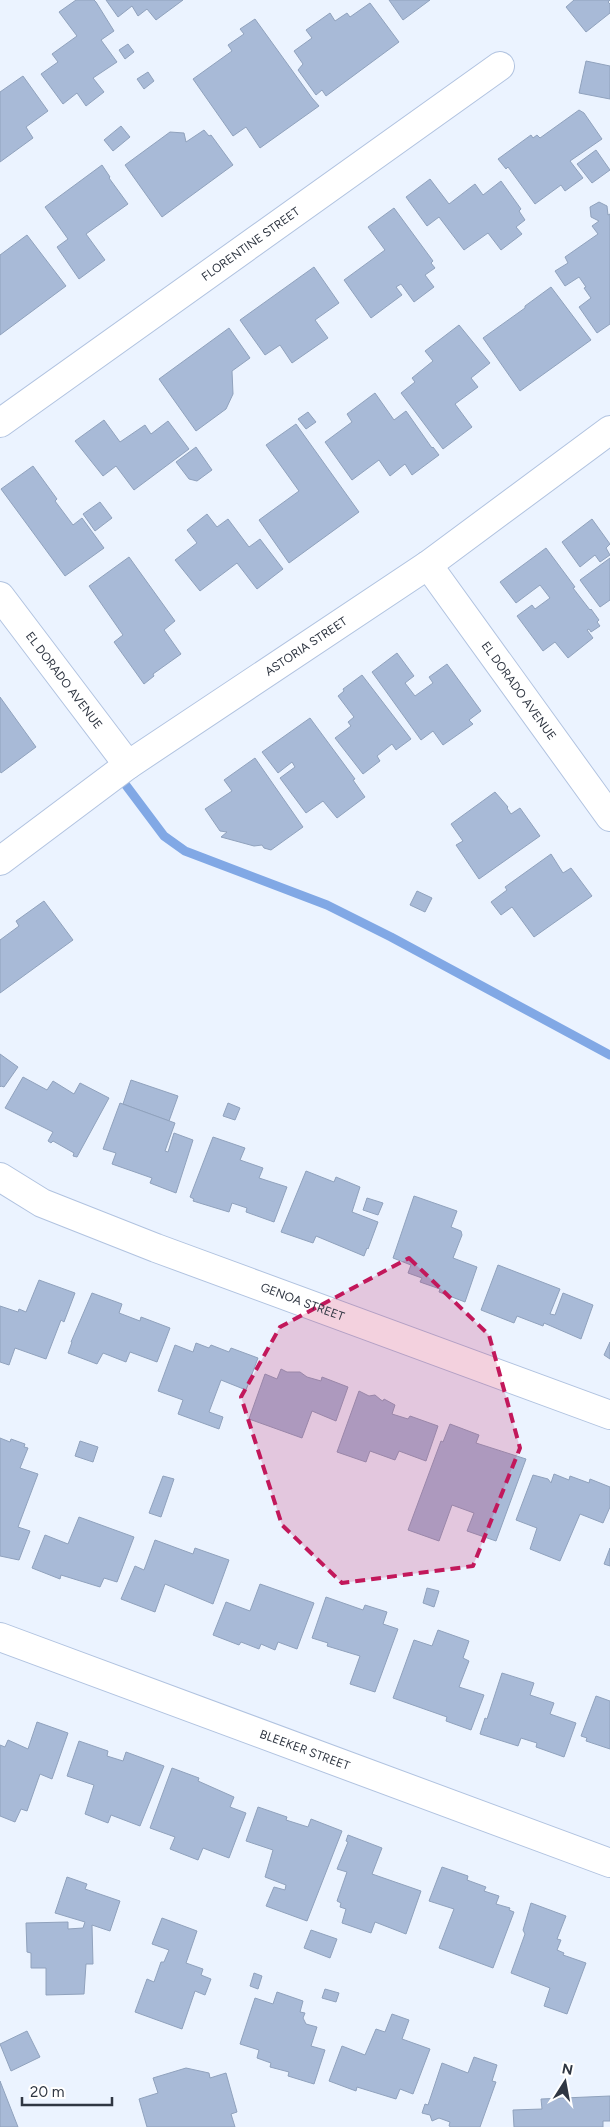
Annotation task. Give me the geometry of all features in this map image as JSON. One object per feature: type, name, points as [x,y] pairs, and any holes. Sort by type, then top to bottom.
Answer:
[{"type":"street","name":"FLORENTINE STREET","points":[[0,423],[500,66]]},
{"type":"street","name":"ASTORIA STREET","points":[[0,861],[128,765],[428,565],[610,430]]},
{"type":"street","name":"EL DORADO AVENUE","points":[[428,565],[610,817]]},
{"type":"street","name":"EL DORADO AVENUE","points":[[0,596],[128,765]]},
{"type":"street","name":"GENOA STREET","points":[[0,1177],[42,1203],[156,1248],[610,1415]]},
{"type":"street","name":"BLEEKER STREET","points":[[0,1637],[610,1863]]},
{"type":"highlighted area","points":[[409,1258],[489,1335],[520,1448],[473,1566],[342,1583],[282,1525],[241,1397],[280,1327]]},
{"type":"building","points":[[76,0],[94,0],[96,2],[114,31],[101,40],[117,62],[93,78],[104,92],[86,106],[77,93],[63,104],[41,74],[58,62],[52,54],[77,36],[59,12]]},
{"type":"building","points":[[106,0],[183,0],[156,20],[147,9],[138,16],[132,6],[118,17]]},
{"type":"building","points":[[389,0],[430,0],[403,20]]},
{"type":"building","points":[[574,0],[610,0],[608,2],[610,4],[610,13],[586,32],[566,7]]},
{"type":"building","points":[[370,3],[399,42],[326,96],[322,90],[316,95],[298,70],[303,64],[294,51],[312,38],[306,30],[330,13],[335,21],[347,13],[350,17]]},
{"type":"building","points":[[255,19],[319,106],[260,148],[246,127],[233,136],[193,79],[232,51],[228,45],[244,34],[240,29]]},
{"type":"building","points":[[128,44],[134,52],[125,59],[119,50]]},
{"type":"building","points":[[586,61],[610,66],[610,99],[579,93]]},
{"type":"building","points":[[148,72],[154,81],[144,89],[137,79]]},
{"type":"building","points":[[23,76],[48,111],[26,127],[33,138],[0,162],[0,92]]},
{"type":"building","points":[[579,110],[584,113],[602,139],[570,161],[583,178],[565,191],[561,185],[535,204],[508,167],[506,169],[498,159],[531,135],[533,138],[537,135],[540,138]]},
{"type":"building","points":[[121,126],[130,137],[113,151],[104,140]]},
{"type":"building","points":[[204,130],[209,136],[211,135],[233,165],[162,217],[125,165],[170,132],[184,133],[186,142]]},
{"type":"building","points":[[596,150],[610,170],[592,183],[577,164]]},
{"type":"building","points":[[102,165],[128,204],[86,234],[105,260],[79,279],[57,247],[68,239],[45,207]]},
{"type":"building","points":[[430,179],[449,204],[475,184],[483,195],[501,181],[521,209],[519,211],[525,220],[516,227],[522,234],[501,250],[488,233],[464,250],[439,217],[427,226],[406,197]]},
{"type":"building","points":[[599,202],[607,206],[608,215],[610,214],[610,324],[597,333],[579,307],[591,298],[584,288],[586,287],[579,277],[565,286],[555,271],[568,263],[565,257],[598,234],[592,226],[599,221],[591,217],[590,207]]},
{"type":"building","points":[[394,208],[433,261],[431,263],[435,268],[425,275],[434,287],[414,302],[401,284],[396,287],[402,295],[371,318],[344,280],[385,250],[368,227]]},
{"type":"building","points":[[27,235],[66,286],[0,335],[0,255]]},
{"type":"building","points":[[314,267],[339,303],[315,320],[328,338],[292,363],[280,345],[265,355],[240,320]]},
{"type":"building","points":[[551,287],[591,340],[520,391],[483,338]]},
{"type":"building","points":[[459,325],[490,363],[471,378],[478,387],[455,404],[472,427],[443,449],[401,393],[415,382],[412,378],[433,361],[425,351]]},
{"type":"building","points":[[229,328],[250,358],[232,371],[233,394],[226,409],[196,431],[159,379]]},
{"type":"building","points":[[375,393],[394,420],[406,411],[439,455],[412,475],[405,464],[390,476],[379,460],[352,480],[325,442],[352,422],[347,414]]},
{"type":"building","points":[[308,412],[316,422],[306,429],[298,419]]},
{"type":"building","points":[[104,420],[120,442],[145,425],[151,434],[168,421],[189,449],[134,490],[116,466],[103,476],[75,441]]},
{"type":"building","points":[[296,424],[359,512],[289,563],[259,520],[299,491],[266,445]]},
{"type":"building","points":[[196,447],[212,470],[197,481],[189,479],[176,462]]},
{"type":"building","points":[[33,466],[73,525],[82,518],[104,548],[65,576],[1,489]]},
{"type":"building","points":[[100,502],[112,518],[95,531],[83,514]]},
{"type":"building","points":[[207,514],[217,527],[228,519],[249,547],[260,539],[283,569],[257,589],[237,563],[200,591],[175,560],[197,543],[187,530]]},
{"type":"building","points":[[592,519],[610,544],[606,548],[610,555],[600,562],[595,555],[580,567],[562,542]]},
{"type":"building","points":[[546,548],[575,587],[573,588],[599,620],[597,622],[600,626],[591,632],[589,629],[587,630],[593,638],[568,658],[555,642],[543,651],[517,616],[532,605],[535,609],[550,598],[540,585],[516,603],[500,582]]},
{"type":"building","points":[[129,557],[175,621],[164,630],[181,654],[153,674],[154,676],[144,684],[114,642],[123,635],[89,586]]},
{"type":"building","points":[[610,558],[610,600],[600,607],[580,580]]},
{"type":"building","points":[[397,653],[414,676],[405,683],[415,696],[433,683],[429,677],[447,664],[481,711],[469,720],[473,724],[443,745],[433,731],[421,740],[372,672]]},
{"type":"building","points":[[362,675],[411,739],[396,750],[392,744],[377,756],[380,761],[363,774],[335,738],[351,726],[348,722],[354,717],[338,696],[344,691],[343,689]]},
{"type":"building","points":[[0,697],[36,747],[1,773],[0,771]]},
{"type":"building","points":[[310,718],[355,779],[353,780],[365,797],[337,818],[323,801],[306,813],[280,778],[295,767],[292,762],[278,773],[262,752]]},
{"type":"building","points":[[255,758],[303,827],[271,850],[264,848],[262,845],[254,846],[221,837],[227,832],[220,831],[205,809],[232,791],[224,780]]},
{"type":"building","points":[[495,792],[508,807],[511,814],[520,808],[540,836],[479,879],[456,845],[463,841],[451,824]]},
{"type":"building","points":[[551,854],[563,873],[571,868],[592,896],[534,937],[512,907],[501,915],[491,902],[507,890],[505,887]]},
{"type":"building","points":[[417,891],[432,898],[425,912],[410,905]]},
{"type":"building","points":[[44,901],[73,940],[0,993],[0,940],[19,926],[16,921]]},
{"type":"building","points":[[0,1054],[18,1067],[4,1087],[0,1087]]},
{"type":"building","points":[[23,1077],[47,1090],[53,1081],[74,1094],[80,1083],[109,1098],[77,1157],[73,1156],[74,1153],[53,1141],[51,1143],[48,1141],[53,1132],[5,1108]]},
{"type":"building","points":[[131,1080],[178,1096],[169,1121],[123,1104]]},
{"type":"building","points":[[120,1103],[175,1123],[165,1151],[168,1152],[174,1133],[193,1140],[176,1193],[150,1183],[152,1178],[112,1164],[116,1153],[103,1149]]},
{"type":"building","points":[[228,1103],[240,1108],[235,1120],[223,1116]]},
{"type":"building","points":[[213,1137],[245,1148],[240,1160],[263,1168],[259,1178],[287,1187],[274,1222],[246,1212],[247,1208],[232,1203],[229,1212],[193,1201],[194,1199],[190,1197]]},
{"type":"building","points":[[306,1171],[334,1182],[336,1177],[360,1187],[352,1212],[378,1222],[364,1256],[316,1236],[313,1243],[281,1232]]},
{"type":"building","points":[[414,1196],[457,1211],[451,1227],[461,1231],[462,1235],[453,1258],[477,1267],[465,1302],[439,1292],[440,1289],[420,1282],[422,1278],[408,1273],[411,1265],[393,1258]]},
{"type":"building","points":[[367,1198],[383,1203],[378,1215],[363,1210]]},
{"type":"building","points":[[498,1265],[560,1289],[550,1314],[555,1315],[563,1293],[593,1305],[581,1339],[544,1323],[543,1326],[517,1316],[514,1323],[481,1310]]},
{"type":"building","points":[[39,1280],[75,1293],[64,1322],[61,1320],[46,1359],[15,1348],[9,1365],[0,1362],[0,1306],[18,1312],[19,1309],[26,1312]]},
{"type":"building","points":[[92,1293],[122,1304],[119,1313],[140,1321],[141,1317],[170,1328],[157,1362],[130,1352],[126,1362],[103,1353],[97,1364],[68,1353]]},
{"type":"building","points":[[610,1342],[610,1359],[604,1355]]},
{"type":"building","points":[[196,1343],[209,1348],[211,1345],[229,1352],[231,1348],[258,1358],[246,1390],[221,1380],[209,1412],[223,1417],[219,1429],[178,1414],[183,1400],[158,1391],[175,1345],[193,1352]]},
{"type":"building","points":[[281,1369],[287,1372],[300,1372],[307,1377],[321,1381],[322,1377],[348,1387],[336,1421],[312,1411],[302,1438],[249,1419],[265,1374],[277,1379]]},
{"type":"building","points":[[359,1391],[369,1396],[375,1395],[383,1401],[384,1399],[395,1405],[392,1414],[408,1419],[410,1416],[438,1426],[426,1461],[399,1451],[395,1460],[370,1451],[366,1462],[337,1452]]},
{"type":"building","points":[[450,1424],[479,1435],[476,1443],[526,1459],[496,1541],[467,1531],[474,1513],[452,1505],[439,1541],[408,1530],[441,1441],[443,1442]]},
{"type":"building","points":[[0,1438],[10,1442],[11,1439],[25,1444],[24,1447],[28,1448],[20,1468],[38,1474],[18,1527],[30,1531],[19,1560],[0,1556]]},
{"type":"building","points":[[80,1441],[98,1447],[93,1462],[75,1456]]},
{"type":"building","points":[[554,1474],[569,1480],[570,1476],[589,1483],[590,1479],[610,1487],[610,1507],[603,1523],[580,1514],[560,1561],[530,1549],[537,1528],[516,1520],[533,1475],[548,1479],[551,1483]]},
{"type":"building","points":[[163,1476],[174,1479],[161,1517],[149,1513]]},
{"type":"building","points":[[79,1517],[134,1537],[117,1582],[104,1578],[100,1587],[61,1575],[60,1579],[32,1568],[45,1535],[68,1544]]},
{"type":"building","points":[[155,1540],[193,1554],[195,1548],[229,1560],[213,1604],[165,1584],[155,1612],[121,1599],[135,1566],[144,1570]]},
{"type":"building","points":[[610,1548],[610,1566],[604,1564]]},
{"type":"building","points":[[260,1584],[314,1603],[297,1649],[278,1642],[275,1650],[261,1644],[259,1649],[241,1642],[239,1645],[213,1635],[226,1602],[250,1611]]},
{"type":"building","points":[[427,1588],[439,1591],[434,1607],[423,1603]]},
{"type":"building","points":[[326,1597],[363,1610],[365,1605],[387,1612],[383,1624],[398,1629],[375,1692],[350,1684],[360,1656],[327,1646],[328,1643],[312,1638]]},
{"type":"building","points":[[438,1630],[469,1641],[463,1658],[469,1661],[459,1687],[484,1695],[471,1730],[446,1721],[447,1717],[393,1698],[414,1640],[432,1646]]},
{"type":"building","points":[[502,1673],[534,1683],[530,1695],[554,1703],[550,1714],[576,1723],[564,1757],[536,1747],[537,1743],[521,1738],[518,1746],[480,1734]]},
{"type":"building","points":[[596,1696],[610,1701],[610,1749],[586,1741],[587,1738],[581,1736]]},
{"type":"building","points":[[37,1722],[68,1733],[52,1779],[40,1774],[27,1811],[21,1809],[15,1822],[0,1816],[0,1745],[5,1747],[8,1740],[28,1749]]},
{"type":"building","points":[[79,1741],[108,1751],[107,1756],[123,1761],[126,1752],[164,1766],[140,1826],[111,1815],[108,1823],[85,1814],[94,1785],[67,1776]]},
{"type":"building","points":[[172,1768],[199,1778],[198,1781],[234,1797],[230,1807],[246,1813],[229,1858],[203,1848],[198,1860],[170,1849],[175,1837],[150,1828]]},
{"type":"building","points":[[258,1807],[287,1817],[286,1820],[308,1827],[311,1819],[342,1831],[307,1921],[266,1906],[274,1887],[285,1890],[286,1885],[265,1877],[273,1850],[246,1841]]},
{"type":"building","points":[[348,1835],[382,1848],[372,1874],[421,1891],[406,1934],[375,1922],[371,1933],[342,1923],[346,1909],[340,1907],[341,1903],[337,1901],[347,1872],[337,1869],[348,1842],[346,1841]]},
{"type":"building","points":[[442,1867],[468,1876],[467,1880],[486,1887],[484,1891],[499,1896],[496,1904],[510,1908],[509,1910],[514,1912],[493,1968],[439,1948],[454,1909],[429,1901]]},
{"type":"building","points":[[67,1877],[87,1884],[85,1889],[120,1901],[110,1931],[92,1925],[93,1964],[86,1964],[84,1994],[46,1995],[46,1968],[31,1968],[31,1953],[27,1952],[26,1923],[68,1922],[68,1929],[83,1928],[85,1922],[55,1913]]},
{"type":"building","points":[[531,1903],[566,1916],[557,1939],[561,1940],[557,1950],[564,1953],[563,1955],[586,1963],[567,2014],[544,2006],[550,1988],[511,1973],[525,1934],[523,1930]]},
{"type":"building","points":[[162,1918],[197,1931],[186,1963],[203,1969],[201,1975],[211,1979],[205,1995],[195,1991],[182,2029],[135,2012],[147,1979],[154,1982],[161,1962],[164,1962],[169,1950],[152,1944]]},
{"type":"building","points":[[311,1930],[337,1939],[330,1958],[304,1948]]},
{"type":"building","points":[[254,1973],[262,1976],[258,1989],[250,1986]]},
{"type":"building","points":[[325,1989],[339,1993],[336,2002],[322,1998]]},
{"type":"building","points":[[277,1992],[303,2001],[300,2012],[305,2013],[303,2018],[306,2024],[317,2027],[311,2046],[325,2050],[314,2084],[288,2076],[289,2072],[270,2067],[271,2063],[257,2058],[259,2050],[240,2044],[255,1998],[273,2004]]},
{"type":"building","points":[[392,2014],[409,2020],[402,2039],[430,2049],[413,2094],[400,2089],[396,2099],[357,2087],[356,2091],[329,2081],[342,2046],[365,2055],[376,2029],[385,2032]]},
{"type":"building","points":[[27,2031],[40,2057],[11,2071],[0,2044]]},
{"type":"building","points":[[474,2057],[497,2065],[492,2081],[496,2082],[480,2127],[451,2127],[449,2126],[450,2122],[439,2118],[432,2121],[430,2115],[422,2113],[425,2104],[428,2105],[442,2063],[468,2073]]},
{"type":"building","points":[[186,2068],[209,2073],[210,2078],[226,2073],[237,2112],[231,2114],[235,2127],[147,2127],[139,2099],[158,2093],[153,2078]]},
{"type":"building","points":[[0,2081],[18,2127],[0,2127]]},
{"type":"building","points":[[610,2096],[610,2121],[603,2121],[603,2127],[514,2127],[513,2110],[542,2109],[541,2099]]},
{"type":"waterway","points":[[119,776],[164,836],[185,851],[327,905],[391,937],[610,1055]]}]
